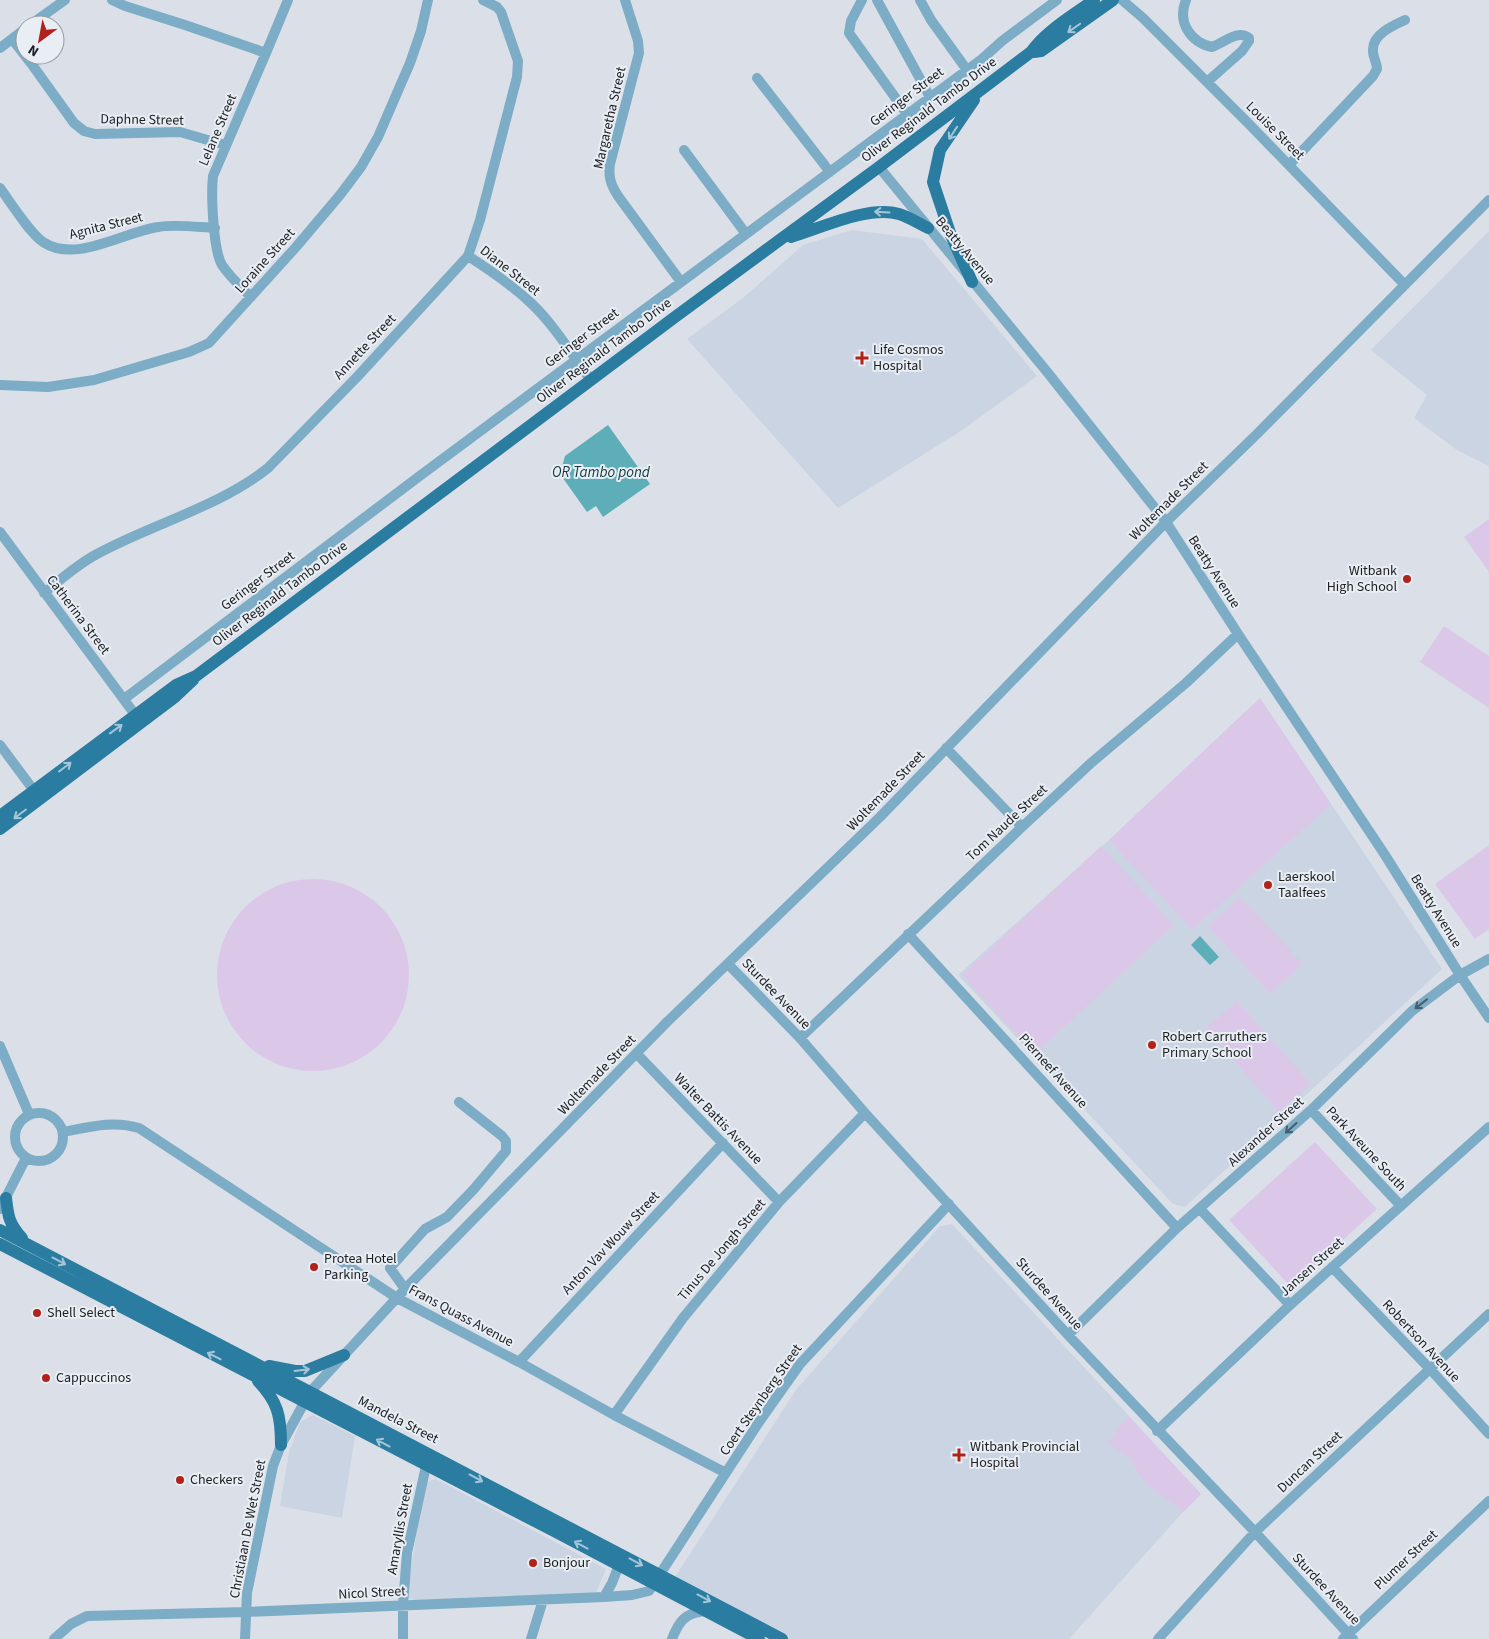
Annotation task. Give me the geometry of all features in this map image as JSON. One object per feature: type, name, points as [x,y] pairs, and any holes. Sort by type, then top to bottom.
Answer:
[{"type":"main road","name":"Oliver Reginald Tambo Drive","points":[[0,829],[37,795],[138,719],[176,685],[196,676],[674,317],[879,168],[1031,52],[1053,30],[1094,0]]},
{"type":"main road","name":"Oliver Reginald Tambo Drive","points":[[1031,52],[1041,51],[1114,0]]},
{"type":"main road","points":[[972,282],[950,233],[933,182],[940,150],[979,92]]},
{"type":"main road","points":[[781,240],[867,212],[882,211],[900,214],[928,228]]},
{"type":"main road","name":"Oliver Reginald Tambo Drive","points":[[0,816],[37,795]]},
{"type":"main road","points":[[2,1203],[11,1224],[29,1245]]},
{"type":"main road","name":"Mandela Street","points":[[0,1230],[255,1370]]},
{"type":"main road","name":"Mandela Street","points":[[0,1244],[33,1262],[255,1370],[658,1580],[782,1639]]},
{"type":"main road","points":[[0,1254],[33,1262]]},
{"type":"main road","points":[[281,1445],[281,1422],[275,1404],[262,1385],[255,1370],[305,1370],[344,1355]]},
{"type":"main road","name":"Mandela Street","points":[[429,1460],[619,1566],[658,1580],[705,1611],[759,1639]]},
{"type":"street","points":[[44,15],[65,0]]},
{"type":"street","points":[[112,0],[266,54]]},
{"type":"street","name":"Lelane Street","points":[[251,297],[222,264],[217,249],[212,194],[213,176],[288,0]]},
{"type":"street","name":"Loraine Street","points":[[0,385],[48,388],[94,380],[189,352],[209,343],[340,195],[370,152],[416,47],[428,0]]},
{"type":"street","name":"Annette Street","points":[[44,592],[94,555],[232,492],[256,478],[358,377],[468,256],[480,220],[508,118],[518,69],[518,61],[501,12],[483,0]]},
{"type":"street","name":"Margaretha Street","points":[[625,0],[640,47],[610,164],[609,175],[612,186],[618,196],[681,282]]},
{"type":"street","points":[[862,0],[851,21],[849,33],[907,114]]},
{"type":"street","points":[[876,0],[930,97]]},
{"type":"street","points":[[920,0],[931,20],[967,70]]},
{"type":"street","name":"Geringer Street","points":[[124,699],[967,70],[1002,40],[1057,0]]},
{"type":"street","name":"Louise Street","points":[[1122,0],[1143,18],[1207,82],[1404,284]]},
{"type":"street","points":[[1186,0],[1182,16],[1189,33],[1199,42],[1212,47],[1236,35],[1243,34],[1249,38],[1242,51],[1207,82]]},
{"type":"street","points":[[1289,165],[1373,76],[1377,69],[1372,51],[1377,39],[1394,24],[1405,20]]},
{"type":"street","points":[[0,48],[15,37]]},
{"type":"street","name":"Daphne Street","points":[[12,39],[74,123],[84,131],[95,134],[180,132],[226,145]]},
{"type":"street","points":[[757,78],[830,172]]},
{"type":"street","points":[[684,150],[746,234]]},
{"type":"street","name":"Beatty Avenue","points":[[879,168],[1048,373],[1166,522],[1385,855],[1489,1018]]},
{"type":"street","name":"Agnita Street","points":[[0,188],[37,237],[49,245],[62,249],[84,248],[156,227],[215,228]]},
{"type":"street","name":"Woltemade Street","points":[[307,1397],[405,1289],[668,1021],[879,818],[1166,522],[1256,435],[1489,200]]},
{"type":"street","name":"Diane Street","points":[[468,256],[510,285],[532,305],[558,334],[591,380]]},
{"type":"street","name":"Catherina Street","points":[[0,532],[138,719]]},
{"type":"street","name":"Tom Naude Street","points":[[800,1038],[1091,763],[1186,683],[1238,634]]},
{"type":"street","points":[[0,745],[37,795]]},
{"type":"street","points":[[946,748],[1022,827]]},
{"type":"street","name":"Pierneef Avenue","points":[[908,934],[1177,1228]]},
{"type":"street","name":"Alexander Street","points":[[1068,1335],[1177,1228],[1311,1110],[1412,1011],[1460,975],[1489,959]]},
{"type":"street","name":"Sturdee Avenue","points":[[728,964],[800,1038],[865,1113],[1068,1335],[1255,1532],[1348,1637]]},
{"type":"street","points":[[0,1046],[29,1114]]},
{"type":"street","name":"Walter Battis Avenue","points":[[637,1054],[779,1202]]},
{"type":"street","points":[[405,1289],[390,1268],[424,1229],[447,1217],[506,1151],[506,1141],[502,1136],[459,1102]]},
{"type":"street","name":"Park Aveune South","points":[[1311,1110],[1401,1206]]},
{"type":"street","points":[[38,1112],[46,1114],[60,1124],[63,1132],[63,1144],[52,1158],[40,1162],[26,1158],[16,1145],[14,1138],[18,1124],[29,1114],[38,1112]]},
{"type":"street","name":"Tinus De Jongh Street","points":[[614,1415],[683,1318],[779,1202],[865,1113]]},
{"type":"street","name":"Frans Quass Avenue","points":[[63,1132],[111,1124],[132,1126],[145,1131],[397,1298],[726,1473]]},
{"type":"street","name":"Jansen Street","points":[[1157,1430],[1290,1305],[1489,1127]]},
{"type":"street","name":"Anton Vav Wouw Street","points":[[518,1362],[723,1143]]},
{"type":"street","points":[[2,1203],[26,1158]]},
{"type":"street","name":"Coert Steynberg Street","points":[[658,1580],[759,1422],[800,1364],[949,1204]]},
{"type":"street","points":[[1200,1209],[1290,1305]]},
{"type":"street","name":"Robertson Avenue","points":[[1332,1267],[1430,1369],[1489,1434]]},
{"type":"street","name":"Duncan Street","points":[[1158,1639],[1255,1532],[1489,1314]]},
{"type":"street","name":"Christiaan De Wet Street","points":[[245,1639],[247,1593],[269,1478],[281,1445],[307,1397]]},
{"type":"street","name":"Amaryllis Street","points":[[403,1639],[402,1605],[407,1553],[429,1460]]},
{"type":"street","name":"Plumer Street","points":[[1348,1637],[1489,1501]]},
{"type":"street","points":[[604,1597],[619,1566]]},
{"type":"street","name":"Nicol Street","points":[[54,1639],[71,1624],[87,1616],[245,1612],[604,1597],[649,1591],[658,1580]]},
{"type":"street","points":[[531,1639],[543,1600]]},
{"type":"street","points":[[672,1639],[677,1626],[683,1619],[695,1612],[705,1611]]},
{"type":"shaded area","name":"Life Cosmos Hospital","points":[[852,230],[922,239],[1037,376],[961,431],[838,508],[687,339],[743,298],[803,245]]},
{"type":"shaded area","points":[[1489,231],[1489,466],[1457,450],[1414,418],[1427,395],[1371,350]]},
{"type":"shaded area","points":[[1489,519],[1489,572],[1464,537]]},
{"type":"shaded area","points":[[1444,626],[1489,656],[1489,708],[1420,662]]},
{"type":"shaded area","points":[[1260,698],[1442,969],[1185,1207],[1173,1204],[958,975],[1109,840]]},
{"type":"shaded area","points":[[1260,698],[1331,804],[1192,930],[1109,840]]},
{"type":"shaded area","points":[[1489,845],[1489,929],[1475,939],[1435,884]]},
{"type":"shaded area","points":[[1101,846],[1174,925],[1035,1054],[962,975]]},
{"type":"shaded area","points":[[313,879],[332,881],[350,887],[381,907],[401,938],[407,956],[409,975],[407,994],[401,1012],[381,1043],[350,1063],[332,1069],[313,1071],[294,1069],[276,1063],[245,1043],[225,1012],[219,994],[217,975],[219,956],[225,938],[245,907],[276,887],[294,881]]},
{"type":"shaded area","points":[[1240,896],[1303,964],[1270,994],[1208,926]]},
{"type":"shaded area","points":[[1237,1001],[1311,1084],[1279,1112],[1206,1028]]},
{"type":"shaded area","points":[[1315,1142],[1377,1209],[1291,1287],[1229,1220]]},
{"type":"shaded area","name":"Witbank Provincial Hospital","points":[[952,1224],[1201,1494],[1069,1639],[790,1639],[675,1577],[796,1390],[940,1226]]},
{"type":"shaded area","points":[[313,1415],[355,1436],[342,1518],[280,1506],[289,1452],[300,1422]]},
{"type":"shaded area","points":[[1128,1416],[1201,1494],[1183,1512],[1143,1481],[1130,1458],[1108,1443]]},
{"type":"shaded area","points":[[436,1479],[606,1569],[595,1595],[416,1602],[409,1598],[407,1593],[424,1487],[429,1481]]},
{"type":"water","name":"OR Tambo pond","points":[[608,425],[650,484],[603,517],[596,506],[587,512],[560,474],[565,456]]},
{"type":"water","points":[[1200,936],[1219,957],[1210,965],[1191,945]]},
{"type":"place","name":"Life Cosmos Hospital","points":[[862,358]]},
{"type":"place","name":"Witbank High School","points":[[1407,579]]},
{"type":"place","name":"Laerskool Taalfees","points":[[1268,885]]},
{"type":"place","name":"Robert Carruthers Primary School","points":[[1152,1045]]},
{"type":"place","name":"Protea Hotel Parking","points":[[314,1267]]},
{"type":"place","name":"Shell Select","points":[[37,1313]]},
{"type":"place","name":"Cappuccinos","points":[[46,1378]]},
{"type":"place","name":"Witbank Provincial Hospital","points":[[959,1455]]},
{"type":"place","name":"Checkers","points":[[180,1480]]},
{"type":"place","name":"Bonjour","points":[[533,1563]]}]
